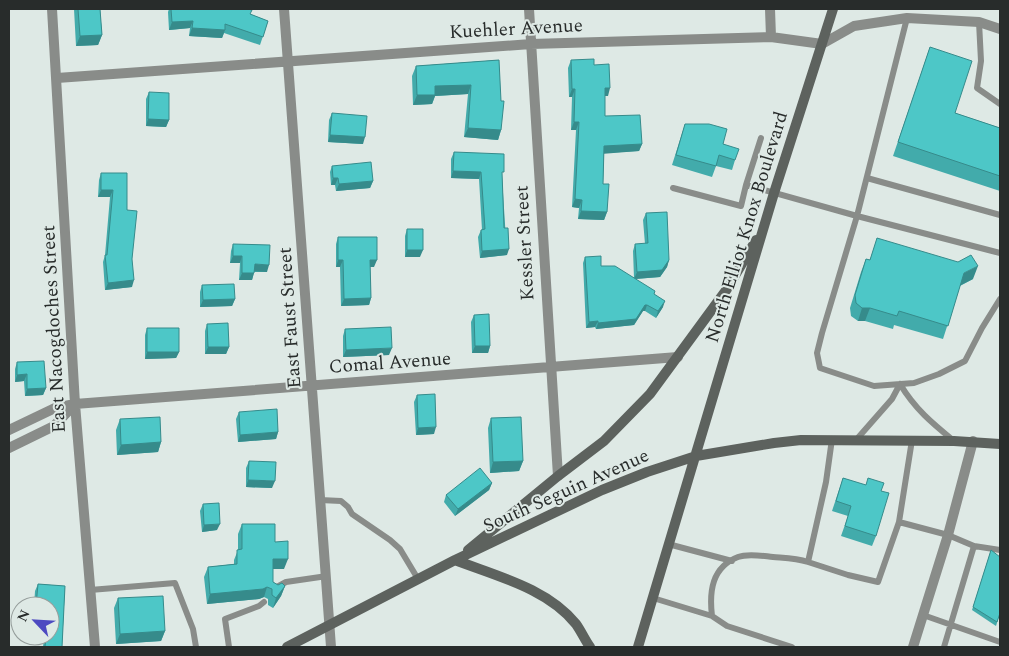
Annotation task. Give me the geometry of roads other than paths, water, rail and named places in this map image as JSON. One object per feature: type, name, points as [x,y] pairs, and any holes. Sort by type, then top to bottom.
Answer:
[{"type":"main road","name":"North Elliot Knox Boulevard","points":[[638,647],[774,193],[833,9]]},
{"type":"main road","points":[[590,647],[576,624],[538,592],[455,560],[604,441],[650,394],[727,289],[764,226]]},
{"type":"main road","name":"South Seguin Avenue","points":[[288,647],[455,560],[602,490],[647,472],[696,456],[774,443],[832,439],[973,441],[1000,444]]},
{"type":"street","name":"East Nacogdoches Street","points":[[52,9],[75,404],[95,647]]},
{"type":"street","name":"East Faust Street","points":[[284,9],[331,647]]},
{"type":"street","name":"Kessler Street","points":[[529,9],[558,476]]},
{"type":"street","points":[[770,9],[771,37]]},
{"type":"street","points":[[822,44],[854,26],[907,18],[979,22],[1000,29]]},
{"type":"street","name":"Kuehler Avenue","points":[[57,78],[531,44],[771,37],[822,44]]},
{"type":"street","name":"Comal Avenue","points":[[9,430],[55,408],[75,404],[678,357]]},
{"type":"street","points":[[9,448],[54,426],[75,404]]},
{"type":"street","points":[[913,647],[948,534],[973,441]]},
{"type":"lane","points":[[907,18],[857,216],[817,353],[820,368],[874,386],[914,383],[939,374],[965,360],[1000,299]]},
{"type":"lane","points":[[979,22],[981,61],[977,88],[1000,104]]},
{"type":"lane","points":[[673,188],[741,206],[761,138]]},
{"type":"lane","points":[[867,178],[1000,215]]},
{"type":"lane","points":[[746,185],[1000,253]]},
{"type":"lane","points":[[856,440],[892,399],[900,384]]},
{"type":"lane","points":[[900,384],[914,406],[954,441]]},
{"type":"lane","points":[[808,562],[826,482],[832,439]]},
{"type":"lane","points":[[712,616],[710,601],[712,583],[723,566],[739,556],[796,558],[848,575],[878,582],[899,522],[912,440]]},
{"type":"lane","points":[[320,500],[341,501],[352,514],[390,540],[400,549],[418,579]]},
{"type":"lane","points":[[899,522],[948,534],[974,546],[1000,550]]},
{"type":"lane","points":[[668,544],[732,560]]},
{"type":"lane","points":[[944,647],[974,546]]},
{"type":"lane","points":[[275,589],[286,582],[327,576]]},
{"type":"lane","points":[[90,590],[175,584],[193,629],[196,647]]},
{"type":"lane","points":[[653,598],[712,616],[727,626],[792,647]]},
{"type":"lane","points":[[229,647],[225,619],[262,604]]},
{"type":"lane","points":[[923,615],[1000,642]]}]
